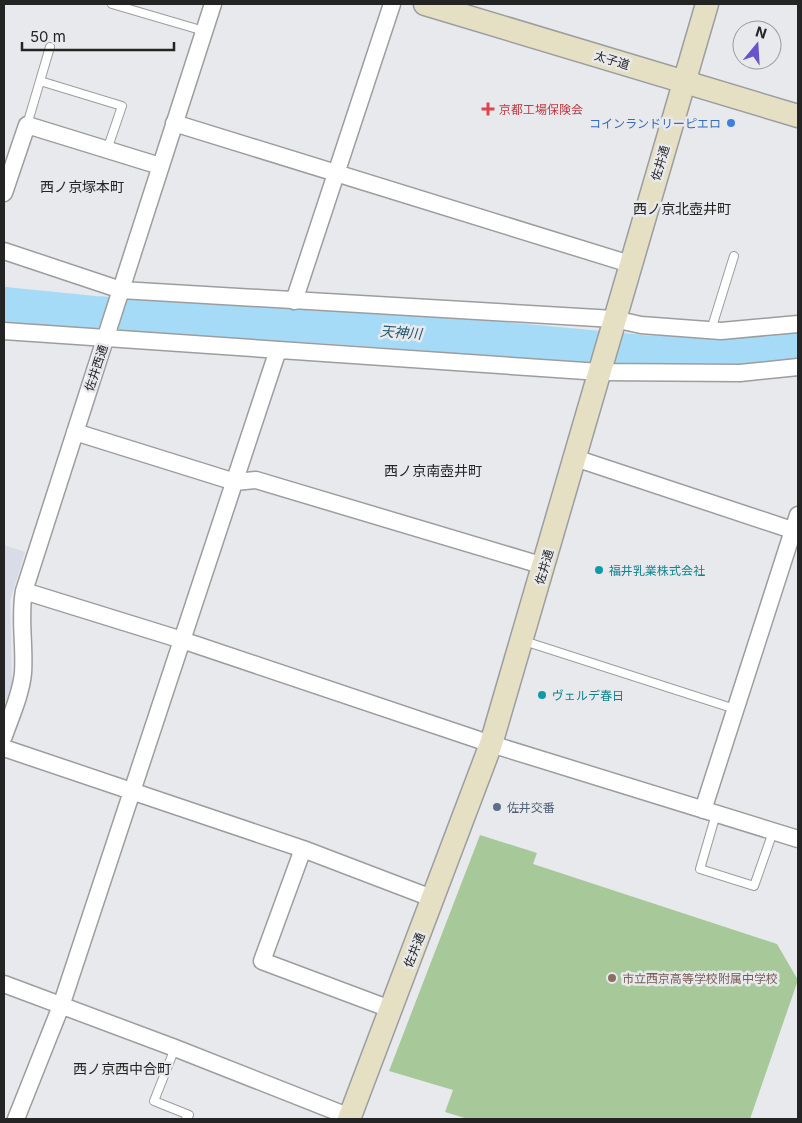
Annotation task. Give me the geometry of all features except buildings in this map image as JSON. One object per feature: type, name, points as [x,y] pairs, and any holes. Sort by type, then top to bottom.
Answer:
[{"type":"street","name":"佐井西通","points":[[4,736],[21,686],[23,673],[22,604],[24,590],[213,4]]},
{"type":"street","points":[[294,300],[392,4]]},
{"type":"street","name":"太子道","points":[[425,4],[451,8],[798,116]]},
{"type":"street","name":"佐井通","points":[[350,1118],[491,744],[707,4]]},
{"type":"street","points":[[174,123],[630,264]]},
{"type":"street","points":[[4,193],[27,125],[160,166]]},
{"type":"street","points":[[4,251],[121,290],[294,300],[711,331],[798,324]]},
{"type":"street","points":[[4,331],[108,332],[278,350],[740,373],[798,367]]},
{"type":"street","points":[[16,1119],[61,1006],[278,350]]},
{"type":"street","points":[[75,432],[235,482],[256,480],[544,566]]},
{"type":"street","points":[[575,458],[797,526],[735,709],[710,812]]},
{"type":"street","points":[[24,590],[182,640],[491,744],[798,840]]},
{"type":"street","points":[[4,748],[303,849],[434,899]]},
{"type":"street","points":[[303,849],[262,961],[390,1009]]},
{"type":"street","points":[[4,984],[175,1048],[350,1118]]},
{"type":"lane","points":[[112,4],[204,32]]},
{"type":"lane","points":[[27,125],[50,47]]},
{"type":"lane","points":[[40,80],[122,106],[107,150]]},
{"type":"lane","points":[[711,331],[734,256]]},
{"type":"lane","points":[[522,641],[735,709]]},
{"type":"lane","points":[[710,812],[700,869],[754,886],[774,832]]},
{"type":"lane","points":[[175,1048],[154,1101],[188,1115],[186,1119]]},
{"type":"shaded area","points":[[4,545],[25,552],[10,601],[12,683],[4,706]]},
{"type":"green space","name":"市立西京高等学校附属中学校","points":[[480,835],[537,853],[533,864],[777,944],[798,980],[750,1119],[468,1119],[445,1112],[453,1090],[389,1071]]},
{"type":"waterway","name":"天神川","points":[[4,305],[94,314],[418,332],[643,353],[731,355],[798,350]]},
{"type":"place","name":"京都工場保険会","points":[[488,109]]},
{"type":"place","name":"コインランドリーピエロ","points":[[731,123]]},
{"type":"place","name":"福井乳業株式会社","points":[[599,570]]},
{"type":"place","name":"ヴェルデ春日","points":[[542,695]]},
{"type":"place","name":"佐井交番","points":[[497,807]]},
{"type":"place","name":"市立西京高等学校附属中学校","points":[[612,978]]},
{"type":"district","name":"西ノ京塚本町","points":[[82,186]]},
{"type":"district","name":"西ノ京北壺井町","points":[[682,208]]},
{"type":"district","name":"西ノ京南壺井町","points":[[433,470]]},
{"type":"district","name":"西ノ京西中合町","points":[[122,1068]]}]
